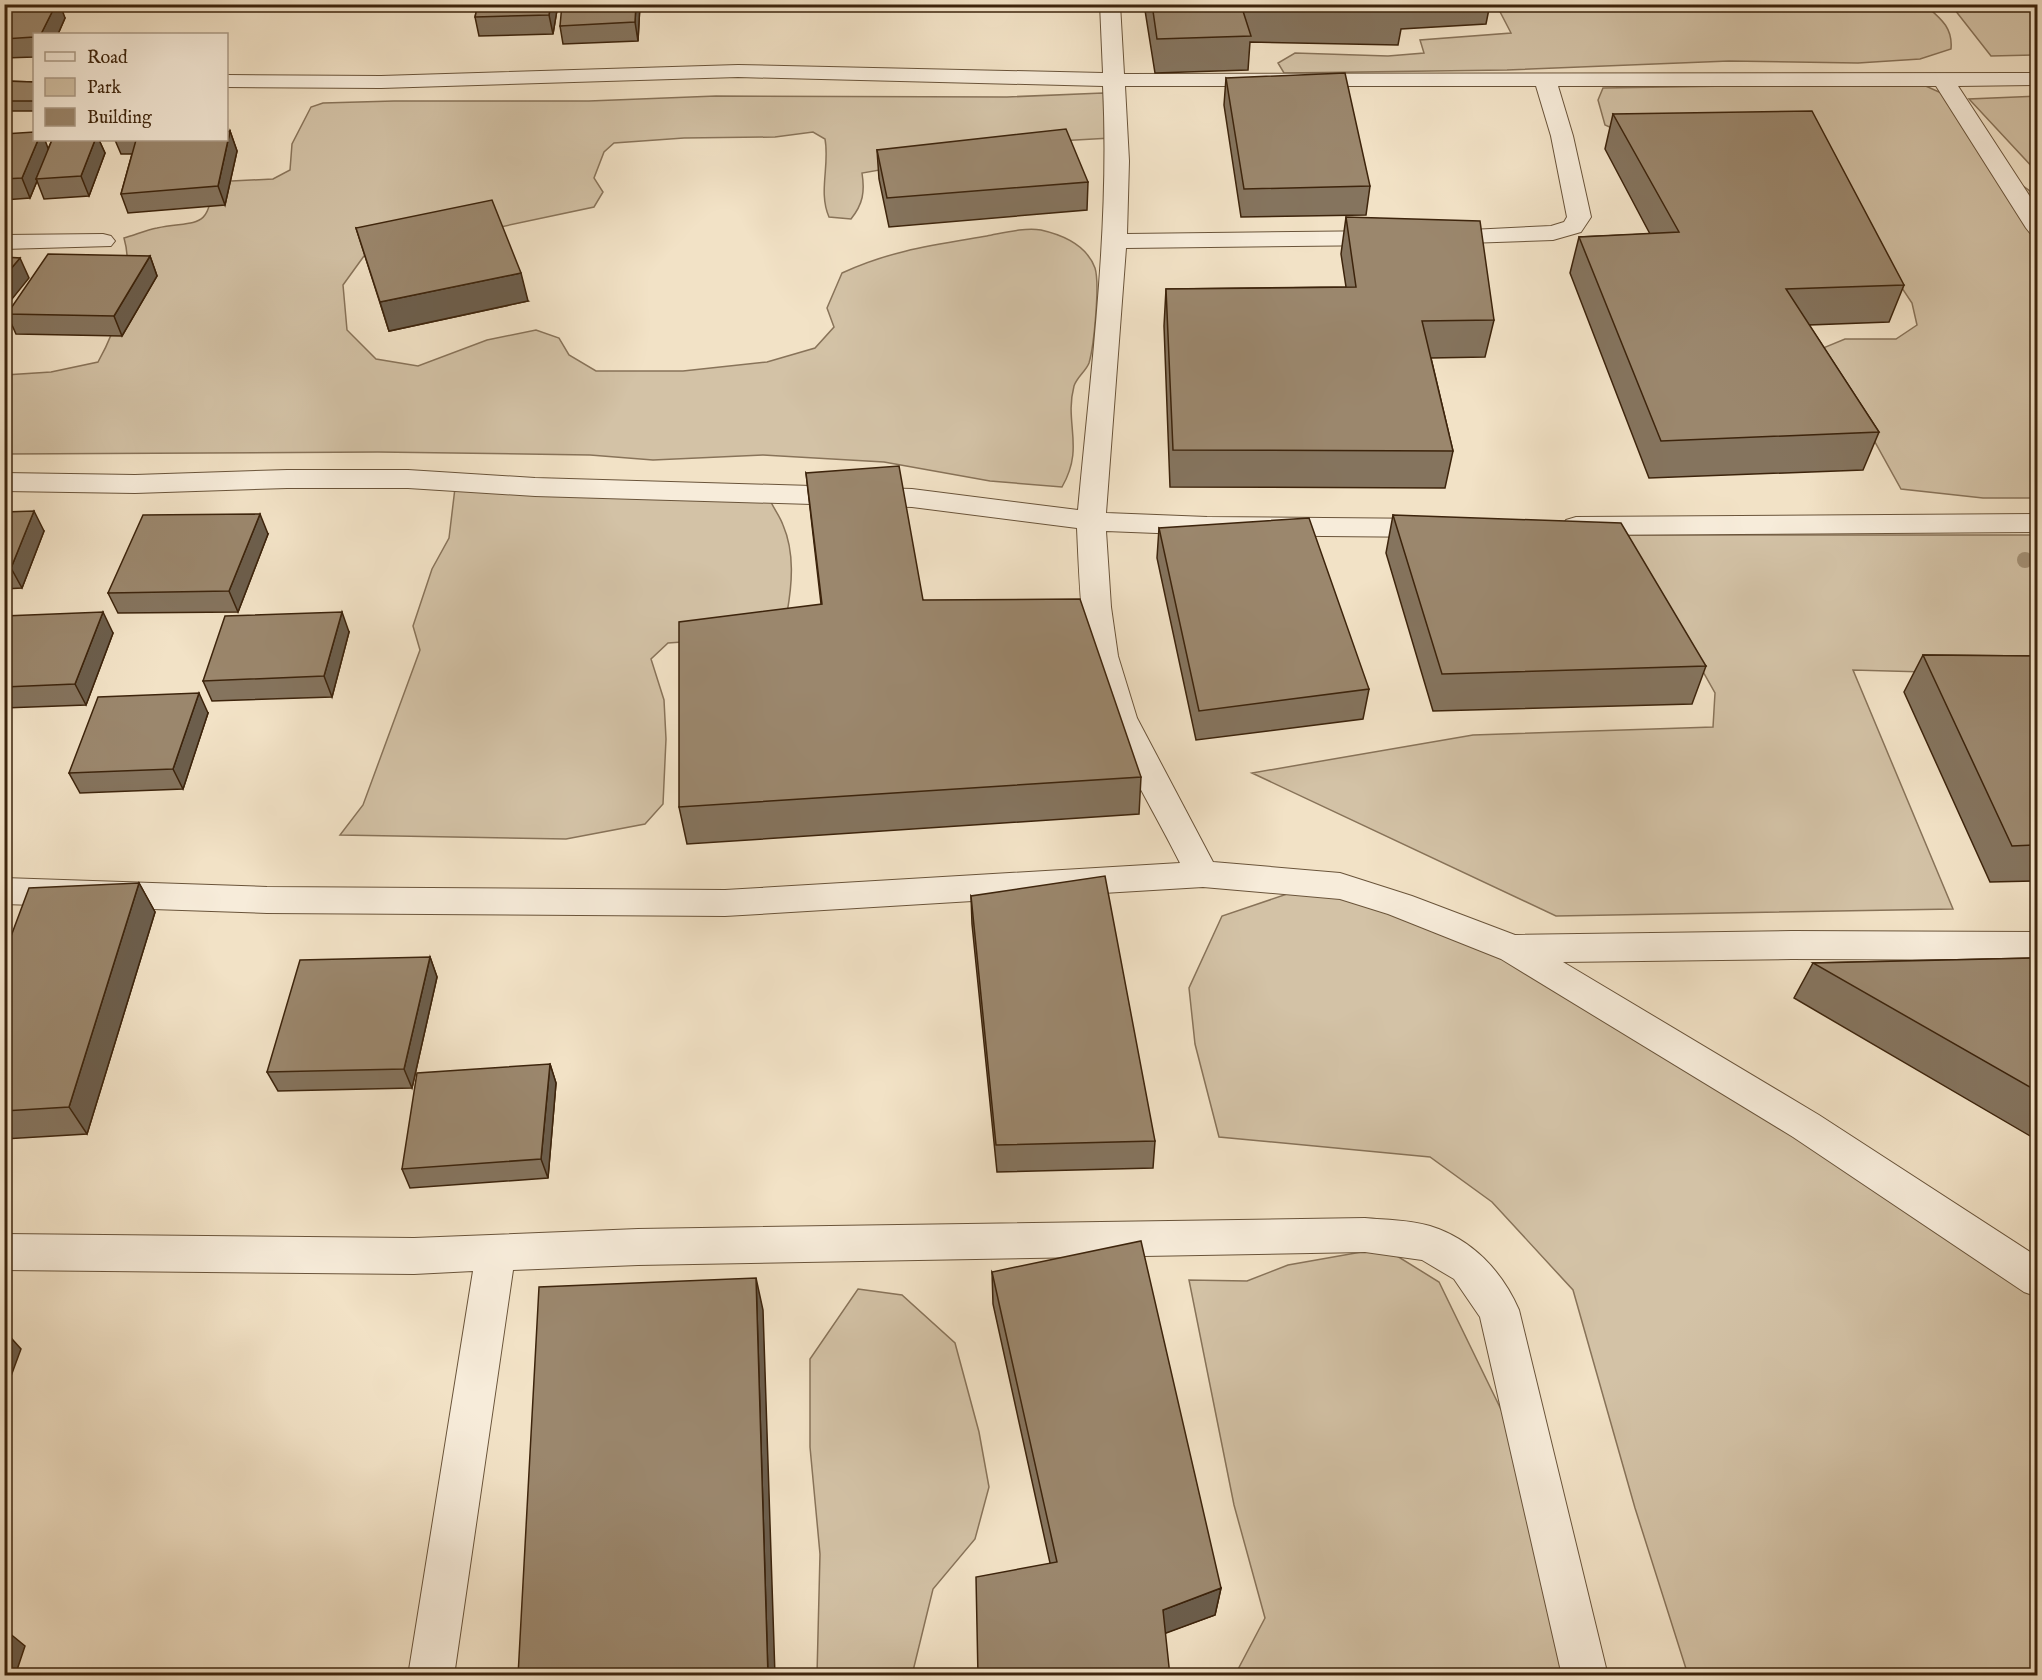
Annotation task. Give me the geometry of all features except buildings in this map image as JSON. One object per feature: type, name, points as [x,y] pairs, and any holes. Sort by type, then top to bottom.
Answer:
[{"type":"street","points":[[1110,4],[1118,161],[1115,241],[1091,521],[1096,607],[1103,656],[1121,718],[1203,874]]},
{"type":"street","points":[[228,81],[392,82],[738,71],[1115,80],[1944,81],[2037,79]]},
{"type":"street","points":[[1115,241],[1553,233],[1573,227],[1579,217],[1562,136],[1545,80]]},
{"type":"street","points":[[1944,81],[2037,228]]},
{"type":"street","points":[[4,242],[103,241]]},
{"type":"street","points":[[4,482],[135,484],[287,479],[408,479],[535,487],[912,498],[1091,521],[1354,530],[1462,528]]},
{"type":"street","points":[[1545,526],[2037,523]]},
{"type":"street","points":[[4,891],[267,900],[725,903],[1203,874],[1340,886],[1400,905],[1514,949],[1806,1126],[2037,1280]]},
{"type":"street","points":[[1514,949],[1792,945],[2037,946]]},
{"type":"street","points":[[4,1252],[414,1256],[638,1247],[1365,1235],[1428,1244],[1468,1266],[1499,1310],[1585,1676]]},
{"type":"street","points":[[431,1676],[496,1253]]},
{"type":"green space","points":[[1496,4],[1925,5],[1948,29],[1951,49],[1920,59],[1858,63],[1729,61],[1507,70],[1284,73],[1278,63],[1295,53],[1388,56],[1424,53],[1420,40],[1511,33]]},
{"type":"green space","points":[[1951,5],[2037,5],[2037,55],[1991,56]]},
{"type":"green space","points":[[1919,83],[1957,100],[1998,168],[2037,196],[2037,498],[1983,498],[1901,489],[1823,348],[1845,339],[1896,339],[1917,325],[1912,303],[1874,246],[1605,125],[1598,100],[1603,88]]},
{"type":"green space","points":[[1103,93],[1114,107],[1111,138],[1040,142],[862,173],[862,198],[851,219],[829,217],[824,198],[825,139],[813,132],[775,137],[684,138],[614,143],[604,152],[594,178],[603,192],[594,207],[364,256],[343,285],[347,330],[376,359],[418,366],[487,340],[536,330],[559,338],[569,355],[596,371],[683,371],[767,362],[815,348],[834,327],[827,308],[842,273],[860,265],[913,249],[1014,231],[1035,229],[1049,232],[1066,238],[1086,253],[1095,268],[1097,287],[1091,355],[1088,366],[1074,386],[1071,412],[1072,460],[1062,487],[990,481],[884,462],[763,455],[653,460],[590,455],[378,452],[5,454],[5,375],[51,372],[98,362],[112,334],[126,285],[127,253],[124,238],[153,229],[198,221],[208,209],[212,182],[273,179],[290,170],[292,144],[311,107],[323,103],[589,101],[716,96],[1007,97]]},
{"type":"green space","points":[[2038,96],[2037,172],[1969,99]]},
{"type":"green space","points":[[455,488],[768,495],[787,536],[791,558],[787,613],[725,639],[668,643],[651,659],[664,700],[666,739],[663,804],[645,824],[566,839],[340,835],[363,805],[420,650],[413,626],[432,569],[449,538]]},
{"type":"green space","points":[[1626,535],[2037,535],[2037,675],[1853,670],[1953,909],[1556,916],[1252,773],[1473,735],[1713,727],[1715,693]]},
{"type":"green space","points":[[1305,888],[1409,912],[1627,1022],[2037,1291],[2037,1675],[1688,1675],[1635,1508],[1573,1290],[1492,1202],[1430,1157],[1219,1137],[1195,1044],[1189,988],[1222,916]]},
{"type":"green space","points":[[1384,1248],[1439,1282],[1510,1428],[1570,1675],[1235,1675],[1265,1618],[1234,1505],[1189,1280],[1247,1281],[1288,1265]]},
{"type":"green space","points":[[858,1289],[902,1295],[955,1343],[979,1432],[989,1487],[975,1539],[933,1589],[912,1675],[817,1675],[820,1554],[810,1447],[810,1359]]}]
